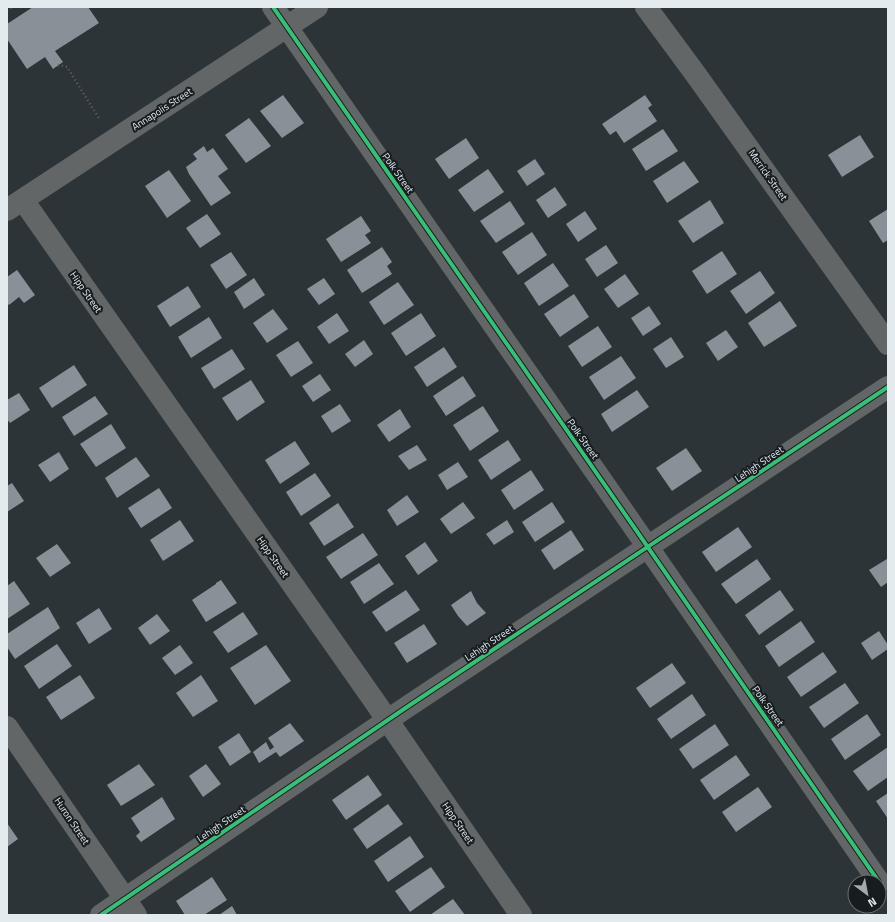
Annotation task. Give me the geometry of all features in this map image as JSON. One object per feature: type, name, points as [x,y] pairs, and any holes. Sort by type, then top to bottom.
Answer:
[{"type":"street","name":"Polk Street","points":[[273,7],[873,874]]},
{"type":"street","name":"Annapolis Street","points":[[15,205],[316,7]]},
{"type":"street","name":"Merrick Street","points":[[646,7],[888,344]]},
{"type":"street","name":"Hipp Street","points":[[15,205],[388,720],[521,915]]},
{"type":"street","name":"Lehigh Street","points":[[102,915],[130,907],[388,720],[888,387]]},
{"type":"street","name":"Huron Street","points":[[7,727],[130,907]]},
{"type":"path","points":[[7,11],[13,7]]},
{"type":"path","points":[[58,65],[67,67],[100,120]]},
{"type":"building","points":[[33,7],[88,7],[99,23],[55,51],[63,62],[53,69],[45,57],[27,69],[7,39],[7,24]]},
{"type":"building","points":[[283,95],[304,123],[282,138],[260,111]]},
{"type":"building","points":[[645,95],[652,105],[648,108],[657,121],[624,143],[616,131],[610,135],[602,124]]},
{"type":"building","points":[[249,118],[271,146],[246,163],[225,135]]},
{"type":"building","points":[[663,129],[678,151],[646,171],[632,149]]},
{"type":"building","points":[[860,135],[874,157],[842,177],[828,155]]},
{"type":"building","points":[[466,138],[479,158],[449,179],[435,159]]},
{"type":"building","points":[[204,146],[207,152],[213,148],[228,169],[218,176],[231,193],[211,206],[189,174],[186,167],[197,159],[193,154]]},
{"type":"building","points":[[535,159],[545,174],[527,186],[517,171]]},
{"type":"building","points":[[684,161],[699,182],[667,203],[653,181]]},
{"type":"building","points":[[488,169],[504,192],[474,212],[458,190]]},
{"type":"building","points":[[169,170],[191,201],[167,218],[145,186]]},
{"type":"building","points":[[555,187],[567,205],[548,218],[536,200]]},
{"type":"building","points":[[710,200],[724,223],[693,243],[678,221]]},
{"type":"building","points":[[510,201],[525,224],[496,243],[480,221]]},
{"type":"building","points":[[888,209],[888,240],[883,243],[869,221]]},
{"type":"building","points":[[585,211],[597,229],[578,242],[566,224]]},
{"type":"building","points":[[207,214],[221,234],[200,248],[186,228]]},
{"type":"building","points":[[361,216],[371,231],[365,235],[371,243],[341,262],[326,239]]},
{"type":"building","points":[[532,232],[547,255],[518,275],[502,252]]},
{"type":"building","points":[[606,245],[618,263],[597,277],[585,259]]},
{"type":"building","points":[[382,247],[392,262],[387,266],[392,274],[362,293],[347,270]]},
{"type":"building","points":[[722,251],[737,274],[707,294],[692,271]]},
{"type":"building","points":[[231,252],[247,275],[226,289],[210,265]]},
{"type":"building","points":[[553,263],[569,286],[539,306],[524,283]]},
{"type":"building","points":[[17,270],[35,295],[24,303],[19,297],[9,305],[7,303],[7,277]]},
{"type":"building","points":[[760,271],[775,293],[746,314],[730,291]]},
{"type":"building","points":[[625,274],[639,294],[618,308],[604,289]]},
{"type":"building","points":[[254,278],[265,295],[244,309],[234,292]]},
{"type":"building","points":[[324,278],[335,294],[319,305],[307,289]]},
{"type":"building","points":[[398,282],[414,305],[384,325],[369,302]]},
{"type":"building","points":[[188,286],[201,307],[170,327],[157,306]]},
{"type":"building","points":[[574,294],[589,317],[560,337],[544,314]]},
{"type":"building","points":[[780,301],[797,326],[764,347],[748,323]]},
{"type":"building","points":[[649,306],[661,324],[643,336],[631,318]]},
{"type":"building","points":[[273,309],[288,329],[267,343],[253,323]]},
{"type":"building","points":[[337,313],[349,331],[329,344],[317,327]]},
{"type":"building","points":[[421,313],[436,336],[406,356],[391,333]]},
{"type":"building","points":[[209,317],[222,338],[191,358],[178,337]]},
{"type":"building","points":[[598,326],[612,347],[582,367],[568,346]]},
{"type":"building","points":[[726,330],[738,347],[718,361],[706,343]]},
{"type":"building","points":[[671,337],[684,357],[666,368],[653,349]]},
{"type":"building","points":[[364,340],[373,354],[355,367],[345,354]]},
{"type":"building","points":[[298,341],[313,363],[291,377],[276,355]]},
{"type":"building","points":[[444,347],[457,367],[427,387],[414,367]]},
{"type":"building","points":[[232,349],[245,369],[214,389],[201,368]]},
{"type":"building","points":[[621,356],[636,378],[604,400],[589,377]]},
{"type":"building","points":[[74,365],[87,385],[52,408],[39,388]]},
{"type":"building","points":[[320,374],[331,390],[313,402],[302,386]]},
{"type":"building","points":[[463,376],[476,396],[446,416],[433,396]]},
{"type":"building","points":[[251,380],[265,402],[237,421],[222,398]]},
{"type":"building","points":[[637,390],[649,407],[612,432],[601,414]]},
{"type":"building","points":[[19,393],[30,410],[10,423],[7,419],[7,400]]},
{"type":"building","points":[[95,396],[108,414],[74,436],[62,417]]},
{"type":"building","points":[[340,404],[351,421],[332,433],[321,416]]},
{"type":"building","points":[[483,406],[499,431],[470,451],[453,425]]},
{"type":"building","points":[[400,409],[411,427],[389,442],[377,425]]},
{"type":"building","points":[[111,424],[126,448],[96,467],[80,444]]},
{"type":"building","points":[[508,440],[521,460],[491,480],[478,460]]},
{"type":"building","points":[[295,441],[310,464],[280,484],[265,460]]},
{"type":"building","points":[[417,445],[427,460],[409,470],[398,456]]},
{"type":"building","points":[[686,448],[702,471],[672,491],[656,468]]},
{"type":"building","points":[[59,452],[69,469],[50,482],[38,465]]},
{"type":"building","points":[[136,457],[150,476],[117,498],[105,478]]},
{"type":"building","points":[[458,462],[468,477],[447,490],[438,475]]},
{"type":"building","points":[[531,470],[544,490],[514,510],[501,490]]},
{"type":"building","points":[[315,473],[331,496],[301,516],[286,492]]},
{"type":"building","points":[[12,483],[24,501],[7,512],[7,486]]},
{"type":"building","points":[[159,488],[172,508],[141,528],[128,508]]},
{"type":"building","points":[[407,495],[419,512],[397,526],[387,510]]},
{"type":"building","points":[[463,502],[475,518],[451,534],[440,519]]},
{"type":"building","points":[[552,502],[565,522],[535,542],[522,522]]},
{"type":"building","points":[[338,503],[354,527],[324,546],[309,523]]},
{"type":"building","points":[[180,520],[194,541],[163,561],[150,540]]},
{"type":"building","points":[[507,520],[514,532],[494,545],[486,534]]},
{"type":"building","points":[[738,527],[752,547],[716,572],[702,552]]},
{"type":"building","points":[[571,530],[584,550],[554,570],[541,550]]},
{"type":"building","points":[[363,533],[378,555],[341,579],[326,557]]},
{"type":"building","points":[[425,542],[438,561],[418,575],[405,556]]},
{"type":"building","points":[[57,544],[71,563],[50,577],[36,558]]},
{"type":"building","points":[[757,559],[771,579],[736,604],[721,584]]},
{"type":"building","points":[[887,559],[888,582],[881,587],[869,570]]},
{"type":"building","points":[[379,563],[394,584],[364,604],[350,582]]},
{"type":"building","points":[[221,580],[237,603],[206,622],[192,600]]},
{"type":"building","points":[[14,581],[30,604],[7,619],[7,586]]},
{"type":"building","points":[[406,590],[420,610],[386,632],[372,612]]},
{"type":"building","points":[[780,590],[794,610],[759,635],[745,615]]},
{"type":"building","points":[[471,591],[477,603],[486,613],[467,626],[451,605]]},
{"type":"building","points":[[48,607],[60,628],[15,659],[7,647],[7,634]]},
{"type":"building","points":[[99,608],[112,629],[89,644],[76,623]]},
{"type":"building","points":[[243,612],[258,634],[228,653],[213,632]]},
{"type":"building","points":[[157,614],[170,631],[150,645],[138,628]]},
{"type":"building","points":[[801,621],[815,642],[779,667],[765,646]]},
{"type":"building","points":[[424,624],[437,644],[407,663],[394,643]]},
{"type":"building","points":[[879,631],[888,645],[888,649],[872,660],[861,643]]},
{"type":"building","points":[[57,644],[72,666],[39,689],[24,666]]},
{"type":"building","points":[[180,645],[193,663],[175,675],[162,658]]},
{"type":"building","points":[[266,645],[291,681],[255,705],[230,668]]},
{"type":"building","points":[[823,652],[837,672],[801,697],[787,677]]},
{"type":"building","points":[[672,663],[686,683],[650,708],[636,688]]},
{"type":"building","points":[[80,675],[95,698],[61,720],[46,697]]},
{"type":"building","points":[[201,675],[218,701],[193,717],[176,693]]},
{"type":"building","points":[[845,683],[859,703],[824,728],[809,707]]},
{"type":"building","points":[[692,694],[706,715],[671,739],[657,719]]},
{"type":"building","points":[[867,714],[881,735],[845,760],[831,739]]},
{"type":"building","points":[[290,723],[304,741],[280,757],[276,752],[259,763],[253,752],[266,742],[270,750],[274,747],[268,738]]},
{"type":"building","points":[[715,724],[729,745],[693,769],[679,749]]},
{"type":"building","points":[[239,733],[251,752],[230,766],[218,747]]},
{"type":"building","points":[[888,747],[888,777],[868,791],[853,771]]},
{"type":"building","points":[[736,755],[750,775],[714,800],[700,780]]},
{"type":"building","points":[[139,764],[155,785],[121,806],[107,785]]},
{"type":"building","points":[[206,764],[221,784],[203,797],[189,776]]},
{"type":"building","points":[[368,775],[382,795],[346,820],[332,800]]},
{"type":"building","points":[[758,787],[772,807],[736,832],[722,812]]},
{"type":"building","points":[[888,793],[888,819],[876,801]]},
{"type":"building","points":[[162,797],[175,819],[141,842],[136,836],[140,832],[131,818]]},
{"type":"building","points":[[388,804],[403,824],[367,849],[353,829]]},
{"type":"building","points":[[7,823],[18,839],[7,847]]},
{"type":"building","points":[[410,836],[424,857],[388,882],[374,861]]},
{"type":"building","points":[[431,867],[445,887],[410,912],[395,891]]},
{"type":"building","points":[[212,877],[227,900],[204,915],[185,915],[176,901]]},
{"type":"building","points":[[453,899],[465,915],[430,915]]},
{"type":"building","points":[[232,906],[237,915],[219,915]]},
{"type":"cycle path","points":[[273,7],[873,874]]},
{"type":"cycle path","points":[[101,915],[404,709],[888,387]]}]
